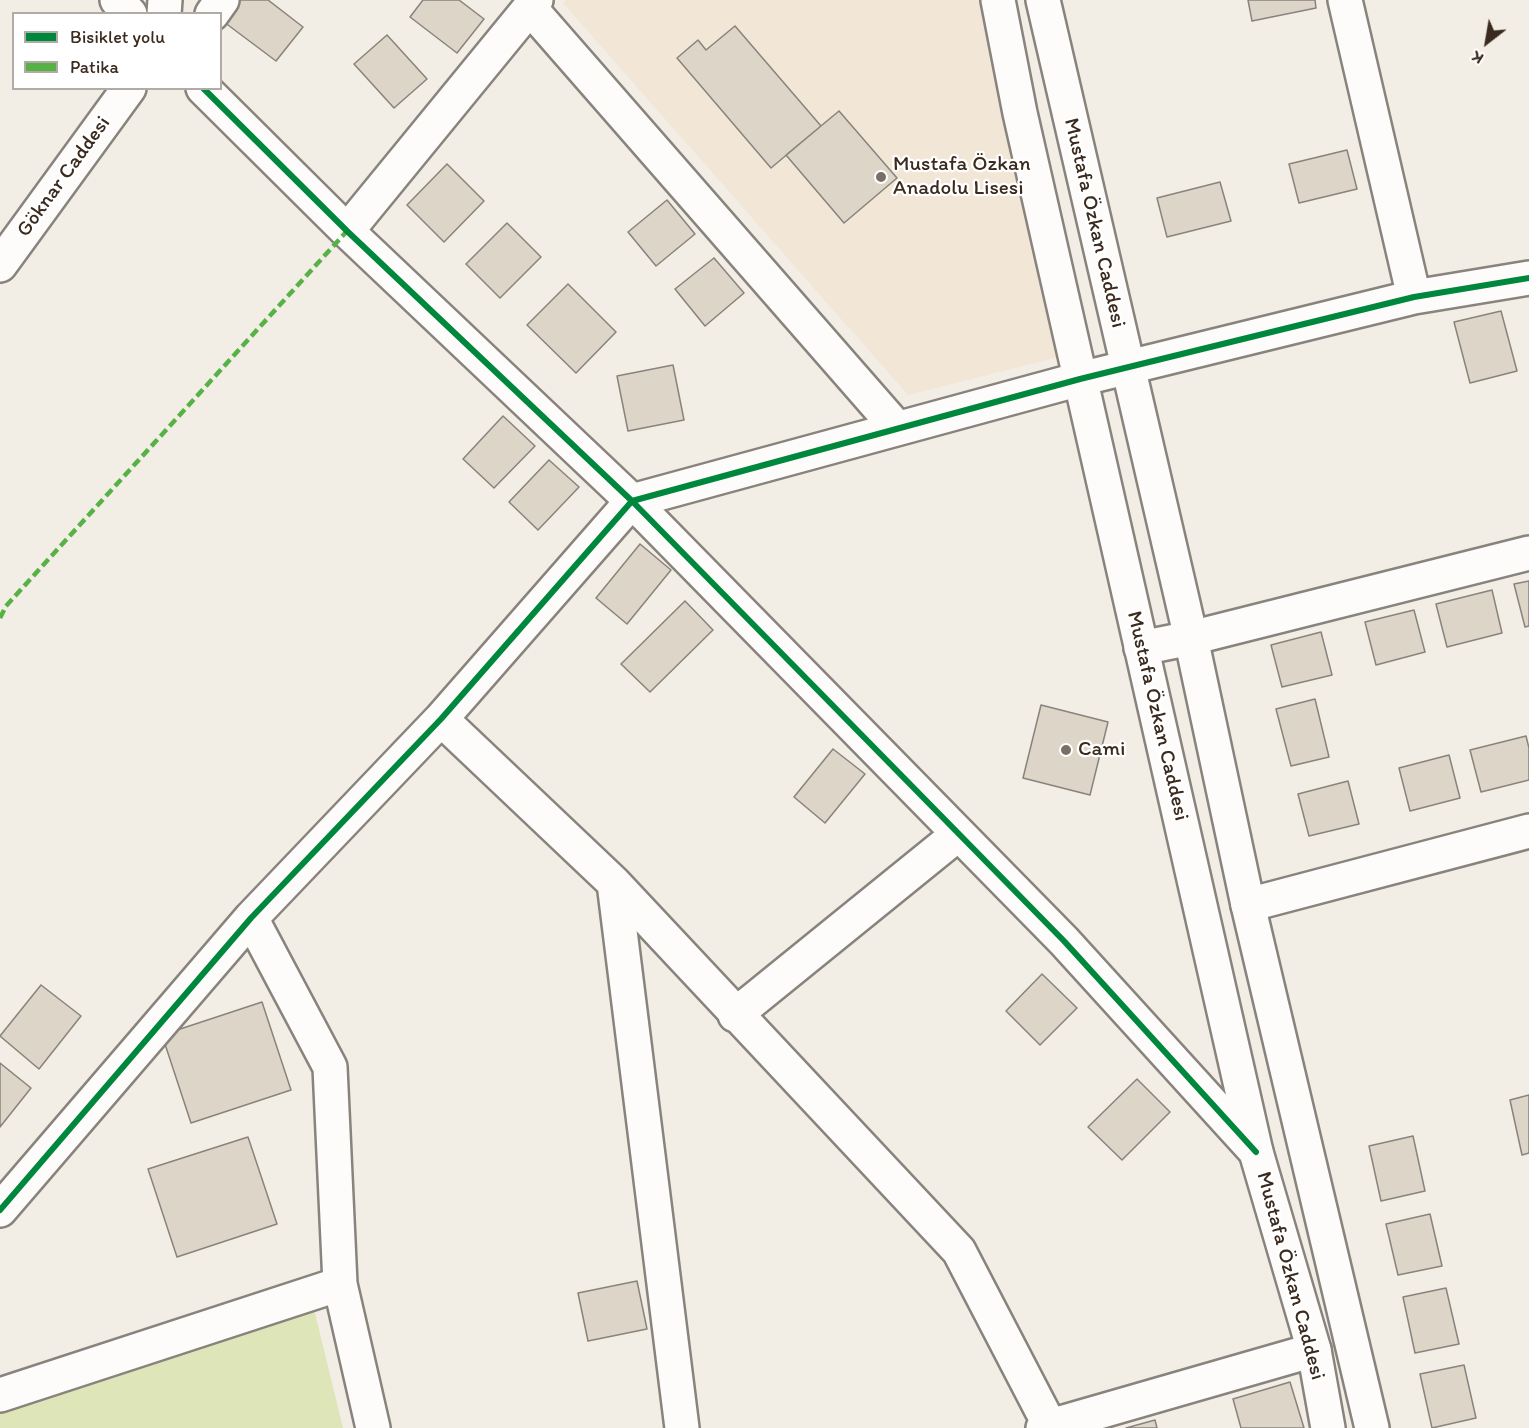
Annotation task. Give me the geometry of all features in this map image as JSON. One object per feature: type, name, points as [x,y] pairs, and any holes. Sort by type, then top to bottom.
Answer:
[{"type":"street","points":[[117,0],[128,12]]},
{"type":"street","name":"Mustafa Özkan Caddesi","points":[[998,0],[1020,113],[1256,1152],[1314,1350],[1328,1428]]},
{"type":"street","name":"Mustafa Özkan Caddesi","points":[[1043,0],[1191,638],[1248,906],[1372,1428]]},
{"type":"street","points":[[1345,0],[1414,297]]},
{"type":"street","points":[[347,231],[533,4],[897,428]]},
{"type":"street","name":"Göknar Caddesi","points":[[0,265],[128,90]]},
{"type":"street","points":[[205,90],[347,231],[632,501],[957,835],[1064,941],[1256,1152]]},
{"type":"street","points":[[0,1210],[251,918],[441,719],[632,501],[1080,379],[1414,297],[1529,278]]},
{"type":"street","points":[[1141,648],[1191,638],[1529,553]]},
{"type":"street","points":[[441,719],[614,883],[735,1015],[959,1251],[1047,1427],[1314,1350]]},
{"type":"street","points":[[735,1015],[957,835]]},
{"type":"street","points":[[1248,906],[1528,836]]},
{"type":"street","points":[[614,883],[682,1428]]},
{"type":"street","points":[[251,918],[330,1067],[340,1284],[374,1428]]},
{"type":"street","points":[[0,1395],[340,1284]]},
{"type":"shaded area","name":"Mustafa Özkan Anadolu Lisesi","points":[[566,0],[1005,0],[1086,350],[908,395],[563,3]]},
{"type":"green space","points":[[312,1301],[343,1428],[0,1428],[0,1403]]},
{"type":"building","points":[[232,0],[268,0],[303,27],[276,61],[222,20],[222,16]]},
{"type":"building","points":[[423,0],[459,0],[484,19],[457,53],[410,17]]},
{"type":"building","points":[[1248,0],[1315,0],[1316,8],[1252,21]]},
{"type":"building","points":[[735,26],[821,126],[771,168],[677,58],[698,40],[706,50]]},
{"type":"building","points":[[387,35],[427,79],[394,108],[354,64]]},
{"type":"building","points":[[839,111],[897,178],[844,223],[786,155]]},
{"type":"building","points":[[1347,150],[1357,189],[1299,203],[1289,164]]},
{"type":"building","points":[[447,164],[484,201],[444,242],[407,205]]},
{"type":"building","points":[[1220,182],[1231,221],[1167,237],[1157,198]]},
{"type":"building","points":[[667,200],[695,234],[656,266],[628,232]]},
{"type":"building","points":[[507,223],[541,257],[500,298],[466,264]]},
{"type":"building","points":[[714,258],[744,293],[705,326],[675,289]]},
{"type":"building","points":[[568,284],[616,332],[576,373],[527,325]]},
{"type":"building","points":[[1501,311],[1517,371],[1470,383],[1454,322]]},
{"type":"building","points":[[673,365],[684,420],[628,431],[617,376]]},
{"type":"building","points":[[503,416],[535,446],[494,488],[463,459]]},
{"type":"building","points":[[549,460],[579,487],[538,530],[509,502]]},
{"type":"building","points":[[640,544],[671,570],[627,624],[596,598]]},
{"type":"building","points":[[1529,581],[1529,626],[1525,627],[1514,584]]},
{"type":"building","points":[[1492,590],[1502,633],[1447,647],[1436,604]]},
{"type":"building","points":[[685,601],[713,630],[650,692],[621,664]]},
{"type":"building","points":[[1414,610],[1425,652],[1376,665],[1365,622]]},
{"type":"building","points":[[1321,632],[1332,675],[1282,687],[1271,645]]},
{"type":"building","points":[[1315,699],[1329,757],[1291,766],[1276,709]]},
{"type":"building","name":"Cami","points":[[1041,705],[1108,722],[1090,795],[1023,778]]},
{"type":"building","points":[[1526,736],[1529,748],[1529,780],[1481,792],[1470,750]]},
{"type":"building","points":[[833,749],[865,774],[825,823],[794,797]]},
{"type":"building","points":[[1449,755],[1460,798],[1410,811],[1399,768]]},
{"type":"building","points":[[1348,781],[1359,824],[1309,836],[1298,794]]},
{"type":"building","points":[[1042,974],[1077,1008],[1040,1045],[1006,1011]]},
{"type":"building","points":[[41,985],[81,1016],[39,1069],[0,1036]]},
{"type":"building","points":[[262,1002],[291,1090],[191,1123],[162,1035]]},
{"type":"building","points":[[0,1063],[31,1088],[0,1127]]},
{"type":"building","points":[[1137,1079],[1170,1112],[1122,1160],[1088,1127]]},
{"type":"building","points":[[1529,1095],[1529,1153],[1522,1155],[1510,1100]]},
{"type":"building","points":[[1413,1136],[1425,1191],[1381,1201],[1369,1146]]},
{"type":"building","points":[[248,1137],[277,1224],[177,1257],[148,1169]]},
{"type":"building","points":[[1430,1214],[1442,1266],[1398,1275],[1386,1224]]},
{"type":"building","points":[[637,1281],[647,1329],[588,1341],[578,1293]]},
{"type":"building","points":[[1446,1288],[1459,1344],[1415,1353],[1403,1297]]},
{"type":"building","points":[[1464,1365],[1476,1418],[1432,1428],[1420,1374]]},
{"type":"building","points":[[1290,1382],[1304,1428],[1241,1428],[1233,1399]]},
{"type":"building","points":[[1155,1420],[1157,1428],[1126,1428]]},
{"type":"marked path","points":[[0,618],[6,606],[347,231]]},
{"type":"cycle path","points":[[205,90],[347,231],[632,501],[1064,941],[1256,1152]]},
{"type":"cycle path","points":[[0,1210],[251,918],[441,719],[632,501],[1080,379],[1414,297],[1529,278]]},
{"type":"place","name":"Mustafa Özkan Anadolu Lisesi","points":[[881,177]]},
{"type":"place","name":"Cami","points":[[1066,750]]}]
